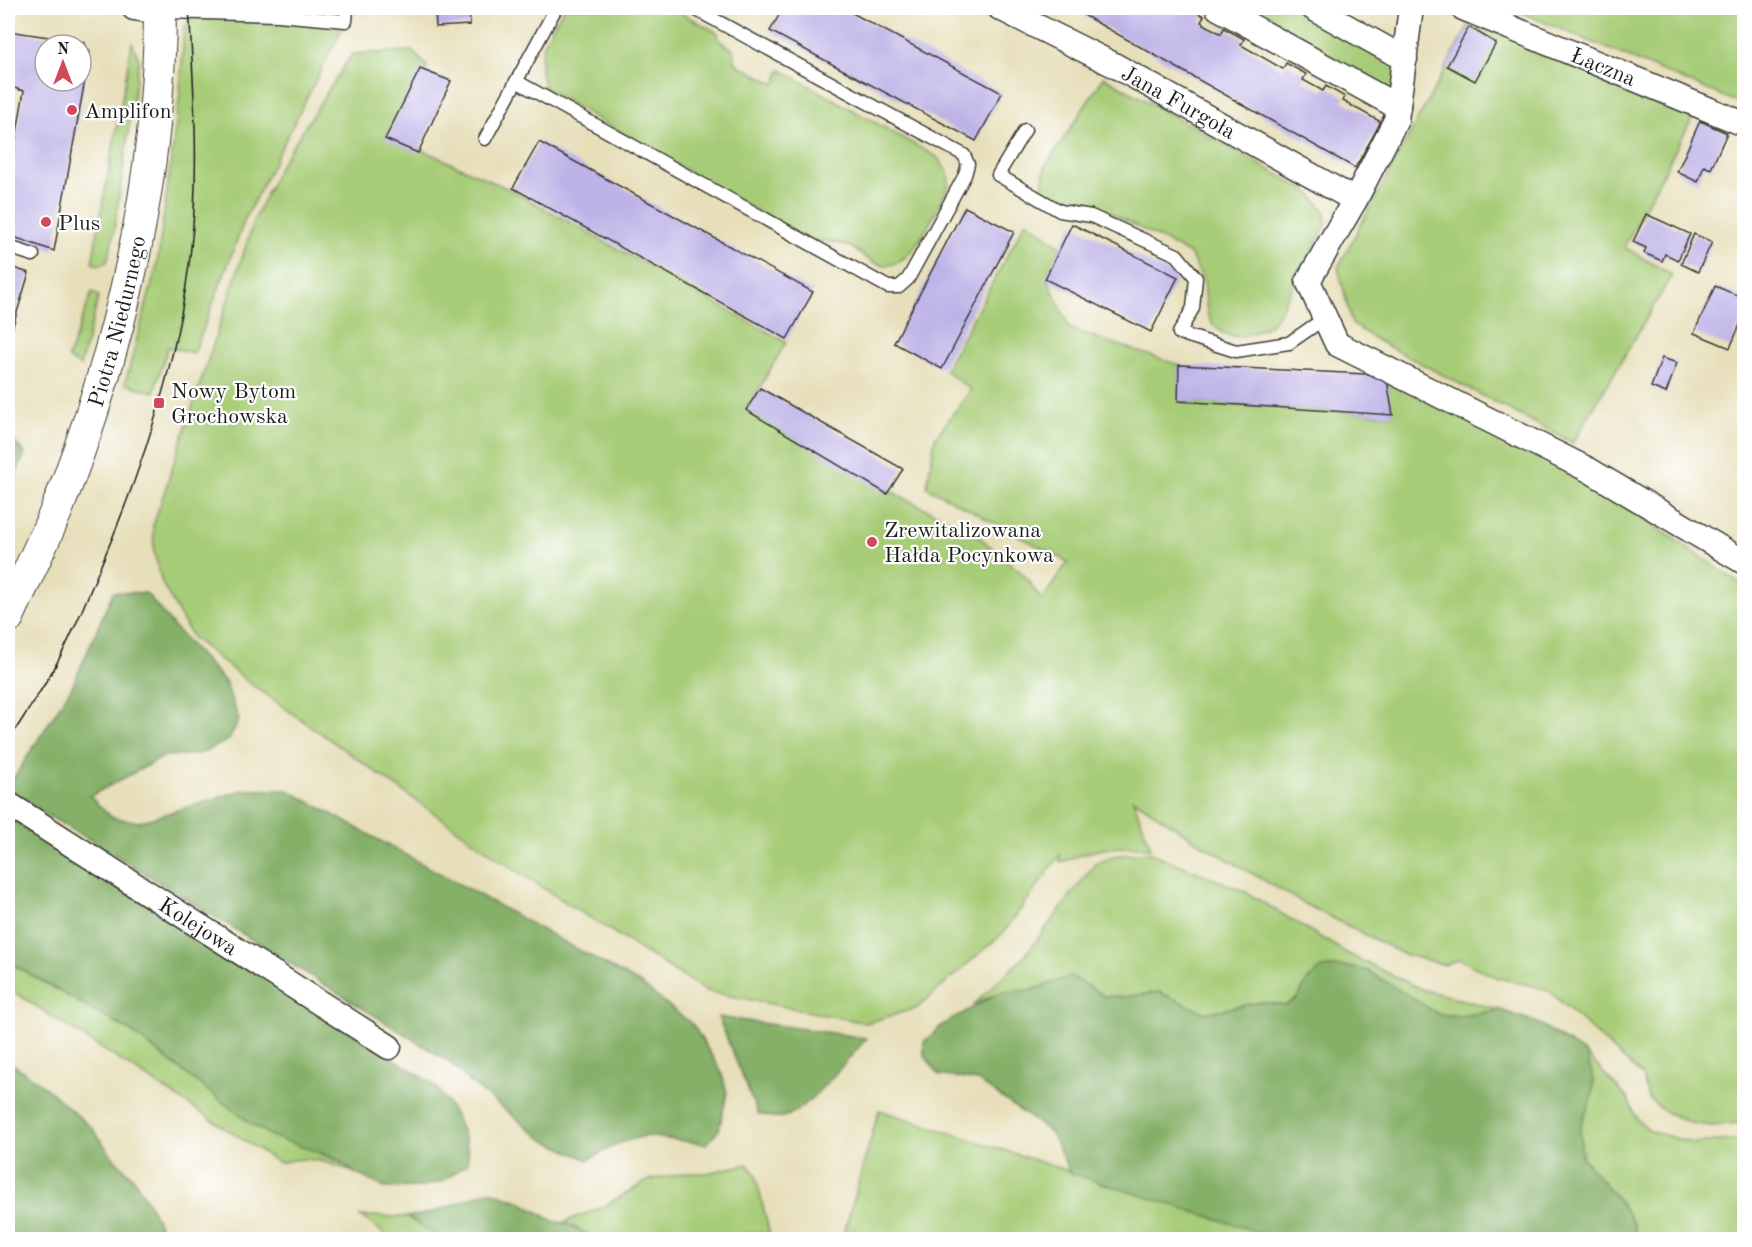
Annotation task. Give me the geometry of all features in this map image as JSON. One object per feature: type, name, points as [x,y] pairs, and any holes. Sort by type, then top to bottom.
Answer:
[{"type":"street","name":"Jana Furgoła","points":[[1000,8],[1114,65],[1355,200]]},
{"type":"street","points":[[1218,8],[1398,107]]},
{"type":"street","points":[[1314,8],[1405,59]]},
{"type":"street","points":[[1411,8],[1396,120],[1355,200],[1308,281],[1337,344],[1589,470],[1744,562]]},
{"type":"street","name":"Łączna","points":[[1463,8],[1744,124]]},
{"type":"street","name":"Piotra Niedurnego","points":[[8,617],[57,508],[102,378],[128,284],[156,117],[151,9]]},
{"type":"street","name":"Kolejowa","points":[[8,804],[389,1047]]},
{"type":"lane","points":[[151,9],[278,15],[346,21],[347,8]]},
{"type":"lane","points":[[485,139],[556,8]]},
{"type":"lane","points":[[516,81],[888,287],[899,287],[908,279],[965,175],[968,164],[964,155],[693,8]]},
{"type":"lane","points":[[1025,130],[998,175],[1060,211],[1091,216],[1177,255],[1196,278],[1193,308],[1179,333],[1236,351],[1289,343],[1325,318]]},
{"type":"lane","points":[[8,247],[33,255]]},
{"type":"green space","points":[[564,8],[672,8],[718,33],[719,41],[733,49],[736,64],[775,84],[781,70],[937,157],[948,173],[949,185],[921,239],[900,261],[889,265],[873,262],[842,244],[806,239],[545,89],[541,55],[547,37]]},
{"type":"green space","points":[[1218,8],[1313,8],[1405,59],[1398,107]]},
{"type":"green space","points":[[1510,8],[1744,8],[1744,105]]},
{"type":"green space","points":[[189,13],[346,21],[245,219],[194,353],[168,347],[154,392],[125,384],[157,265],[180,93],[184,29],[190,20]]},
{"type":"green space","points":[[1471,21],[1694,115],[1624,247],[1672,275],[1573,443],[1380,342],[1352,324],[1338,267]]},
{"type":"green space","points":[[132,43],[139,59],[113,238],[107,262],[100,265],[92,263]]},
{"type":"green space","points":[[412,51],[427,66],[393,137],[513,191],[786,342],[747,410],[890,491],[973,532],[1024,575],[1042,600],[1068,562],[927,487],[935,438],[971,390],[945,370],[1026,221],[1061,246],[1048,280],[1070,329],[1179,365],[1179,401],[1392,415],[1386,375],[1586,480],[1744,586],[1744,1122],[1712,1126],[1690,1123],[1664,1111],[1648,1098],[1643,1077],[1548,990],[1495,977],[1459,959],[1445,965],[1403,954],[1305,904],[1201,844],[1133,799],[1151,848],[1104,849],[1060,863],[1060,855],[1004,932],[917,1008],[866,1023],[706,991],[516,871],[248,682],[192,637],[162,583],[154,552],[153,526],[255,218],[279,167],[352,54]]},
{"type":"green space","points":[[1104,77],[1309,192],[1325,211],[1326,225],[1277,317],[1268,326],[1238,337],[1224,334],[1212,324],[1207,312],[1204,282],[1190,254],[1088,201],[1061,205],[1041,194],[1045,167]]},
{"type":"green space","points":[[92,292],[99,296],[80,366],[68,358]]},
{"type":"green space","points":[[8,440],[13,441],[25,453],[8,492]]},
{"type":"green space","points":[[113,592],[146,593],[225,682],[239,720],[229,740],[199,754],[165,756],[90,796],[111,817],[139,822],[243,790],[288,790],[639,983],[693,1025],[721,1071],[727,1093],[719,1130],[706,1144],[645,1136],[619,1143],[588,1160],[544,1140],[472,1084],[448,1061],[96,843],[8,793],[8,787],[73,685]]},
{"type":"green space","points":[[8,817],[432,1083],[439,1090],[458,1121],[466,1143],[468,1163],[443,1181],[420,1187],[385,1188],[355,1173],[337,1159],[271,1136],[253,1125],[130,1031],[8,962]]},
{"type":"green space","points":[[1148,852],[1244,891],[1348,954],[1421,989],[1501,1010],[1461,1016],[1438,1014],[1417,1002],[1307,981],[1298,998],[1286,1005],[1260,1002],[1205,1013],[1159,992],[1124,997],[1104,996],[1071,976],[1032,990],[1000,992],[973,1005],[1023,958],[1094,865],[1112,856]]},
{"type":"green space","points":[[8,962],[130,1031],[253,1125],[331,1158],[355,1173],[317,1160],[299,1159],[279,1163],[8,988]]},
{"type":"green space","points":[[1343,966],[1368,971],[1438,1014],[1461,1016],[1501,1010],[1538,1023],[1586,1054],[1594,1080],[1592,1097],[1580,1127],[1582,1157],[1620,1202],[1634,1224],[1637,1239],[1280,1239],[1070,1173],[1051,1133],[978,1081],[939,1075],[924,1055],[924,1042],[942,1025],[1000,992],[1032,990],[1071,976],[1104,996],[1124,997],[1159,992],[1205,1013],[1260,1002],[1286,1005],[1298,998],[1307,981],[1321,968]]},
{"type":"green space","points":[[718,1017],[867,1038],[805,1104],[786,1116],[772,1117],[758,1114]]},
{"type":"green space","points":[[1586,1054],[1627,1098],[1637,1119],[1650,1131],[1692,1143],[1744,1139],[1744,1239],[1637,1239],[1634,1224],[1620,1202],[1582,1157],[1580,1127],[1592,1097],[1594,1080]]},
{"type":"green space","points":[[8,1061],[39,1082],[93,1129],[111,1155],[134,1179],[153,1211],[165,1239],[8,1239]]},
{"type":"green space","points":[[879,1110],[1280,1239],[842,1240]]},
{"type":"green space","points":[[747,1164],[755,1173],[770,1235],[753,1231],[728,1239],[597,1239],[561,1223],[603,1207],[649,1180],[686,1173],[707,1173]]},
{"type":"green space","points":[[490,1191],[519,1201],[553,1221],[568,1224],[597,1239],[442,1239],[407,1217],[439,1210]]},
{"type":"green space","points":[[360,1216],[407,1217],[442,1239],[392,1239]]},
{"type":"building","points":[[435,8],[469,8],[470,25],[436,27]]},
{"type":"building","points":[[777,8],[843,8],[1002,93],[976,141],[770,31],[782,10]]},
{"type":"building","points":[[1071,8],[1173,8],[1180,11],[1188,8],[1204,16],[1201,22],[1221,34],[1224,28],[1244,39],[1241,45],[1283,69],[1286,63],[1306,74],[1303,80],[1323,91],[1326,86],[1345,97],[1343,101],[1381,122],[1355,168]]},
{"type":"building","points":[[1469,27],[1496,43],[1475,81],[1447,66]]},
{"type":"building","points":[[8,31],[33,35],[33,93],[83,93],[54,251],[8,235],[8,185],[24,91],[8,86]]},
{"type":"building","points":[[420,69],[451,81],[418,153],[385,139]]},
{"type":"building","points":[[1700,121],[1727,133],[1711,169],[1704,166],[1698,182],[1677,172]]},
{"type":"building","points":[[539,142],[813,292],[787,339],[513,188]]},
{"type":"building","points":[[965,207],[1014,232],[942,369],[894,343]]},
{"type":"building","points":[[1646,214],[1690,234],[1678,260],[1665,254],[1662,261],[1644,253],[1646,248],[1633,242]]},
{"type":"building","points":[[1072,224],[1178,277],[1151,332],[1045,279]]},
{"type":"building","points":[[1694,234],[1712,242],[1698,272],[1681,264]]},
{"type":"building","points":[[8,266],[29,273],[8,342]]},
{"type":"building","points":[[1715,286],[1744,298],[1744,315],[1730,348],[1694,333]]},
{"type":"building","points":[[1662,358],[1677,363],[1666,393],[1651,387]]},
{"type":"building","points":[[1179,365],[1386,375],[1393,415],[1178,401]]},
{"type":"building","points":[[760,388],[903,469],[887,494],[746,410]]},
{"type":"tram line","points":[[8,742],[56,664],[82,611],[130,494],[167,377],[184,297],[195,195],[195,132],[189,8]]},
{"type":"place","name":"Amplifon","points":[[72,110]]},
{"type":"place","name":"Plus","points":[[46,222]]},
{"type":"place","name":"Nowy Bytom Grochowska","points":[[159,403]]},
{"type":"place","name":"Zrewitalizowana Hałda Pocynkowa","points":[[872,542]]}]
